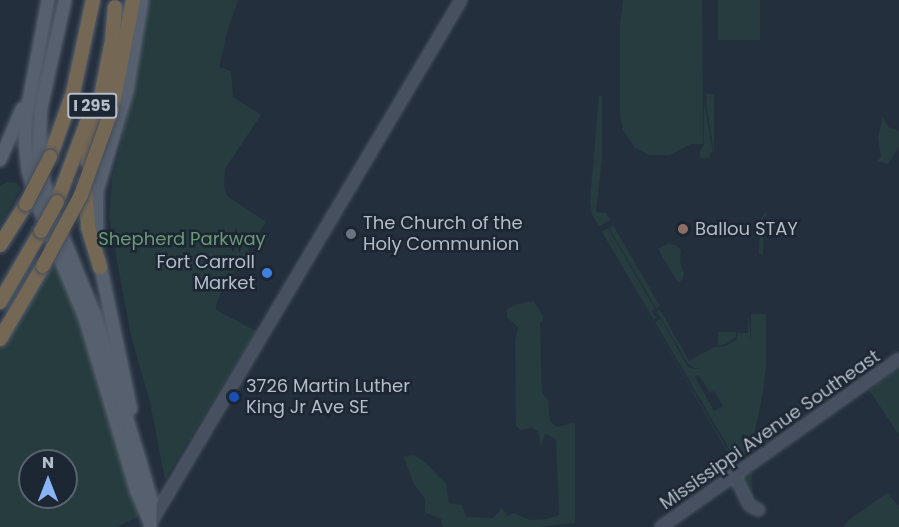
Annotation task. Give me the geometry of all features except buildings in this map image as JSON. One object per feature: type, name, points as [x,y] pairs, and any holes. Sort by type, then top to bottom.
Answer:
[{"type":"highway","name":"I 295","points":[[0,245],[26,204],[50,157],[73,93],[93,0]]},
{"type":"highway","points":[[0,339],[44,266],[81,195],[112,108],[133,0]]},
{"type":"highway","name":"I 295","points":[[0,302],[57,202],[88,121],[115,3]]},
{"type":"highway","points":[[100,267],[88,227],[84,190],[112,41],[115,3]]},
{"type":"main road","points":[[48,0],[33,70],[25,124],[28,171],[39,208],[85,318],[140,501],[150,525]]},
{"type":"main road","points":[[64,0],[41,108],[39,161],[49,203],[97,321],[139,458],[151,499],[150,525]]},
{"type":"main road","points":[[139,458],[135,428],[100,267],[95,221],[97,190],[130,81],[142,0]]},
{"type":"main road","points":[[150,525],[461,0]]},
{"type":"main road","points":[[0,160],[18,120],[33,70]]},
{"type":"main road","name":"Mississippi Avenue Southeast","points":[[661,527],[899,359]]},
{"type":"main road","points":[[734,474],[749,505],[759,510]]},
{"type":"green space","name":"Shepherd Parkway","points":[[149,0],[238,0],[219,67],[231,71],[233,97],[261,115],[225,169],[224,186],[227,196],[266,222],[222,290],[216,306],[216,310],[256,331],[165,480],[150,402],[131,336],[109,217],[112,177],[119,154]]},
{"type":"green space","points":[[623,0],[702,0],[703,144],[691,144],[670,155],[650,155],[635,148],[623,130],[620,117],[620,24]]},
{"type":"green space","points":[[718,0],[760,0],[760,40],[718,40]]},
{"type":"green space","points":[[707,94],[714,94],[714,153],[706,103]]},
{"type":"green space","points":[[599,95],[602,96],[602,158],[596,212],[606,213],[610,220],[599,226],[592,215],[590,201]]},
{"type":"green space","points":[[704,102],[713,153],[710,153],[710,158],[700,158],[700,151],[704,145]]},
{"type":"green space","points":[[883,116],[888,127],[899,131],[899,147],[888,164],[878,161],[881,156],[878,138]]},
{"type":"green space","points":[[7,182],[17,183],[21,189],[0,225],[0,186]]},
{"type":"green space","points":[[766,211],[766,217],[763,217],[763,254],[759,254],[760,220]]},
{"type":"green space","points":[[613,225],[660,306],[656,308],[609,228]]},
{"type":"green space","points":[[608,228],[655,309],[652,311],[656,318],[654,320],[602,232]]},
{"type":"green space","points":[[667,244],[676,245],[681,250],[680,263],[684,273],[682,280],[678,283],[658,249]]},
{"type":"green space","name":"Shepherd Parkway","points":[[46,251],[56,259],[65,288],[84,323],[98,387],[140,516],[117,527],[0,527],[0,326]]},
{"type":"green space","points":[[623,271],[734,461],[733,462]]},
{"type":"green space","points":[[534,301],[543,316],[543,322],[540,322],[542,393],[548,400],[550,421],[557,427],[575,424],[575,523],[539,527],[443,527],[441,519],[425,512],[425,499],[414,484],[404,457],[414,455],[426,463],[446,484],[449,503],[462,505],[466,517],[493,518],[502,508],[508,516],[514,513],[529,520],[547,519],[559,515],[556,439],[545,434],[541,447],[538,431],[532,428],[521,430],[516,426],[515,342],[518,327],[507,317],[507,309]]},
{"type":"green space","points":[[660,310],[689,361],[714,347],[726,346],[736,340],[738,333],[748,333],[748,313],[751,341],[751,314],[766,314],[766,367],[763,393],[751,449],[737,462],[655,322],[661,319],[688,367],[694,369],[702,368],[694,368],[688,364],[657,311]],"holes":[[[699,375],[710,393],[714,391],[723,406],[714,411],[695,377]]]},
{"type":"green space","points":[[718,332],[736,332],[736,336],[726,344],[718,345]]},
{"type":"green space","points":[[899,369],[899,435],[869,390]]},
{"type":"green space","points":[[752,473],[753,502],[740,477]]},
{"type":"green space","points":[[887,493],[899,506],[899,527],[843,527],[850,519]]},
{"type":"place","name":"Ballou STAY","points":[[683,229]]},
{"type":"place","name":"The Church of the Holy Communion","points":[[351,234]]},
{"type":"place","name":"Fort Carroll Market","points":[[267,273]]},
{"type":"place","name":"3726 Martin Luther King Jr Ave SE","points":[[234,397]]}]
